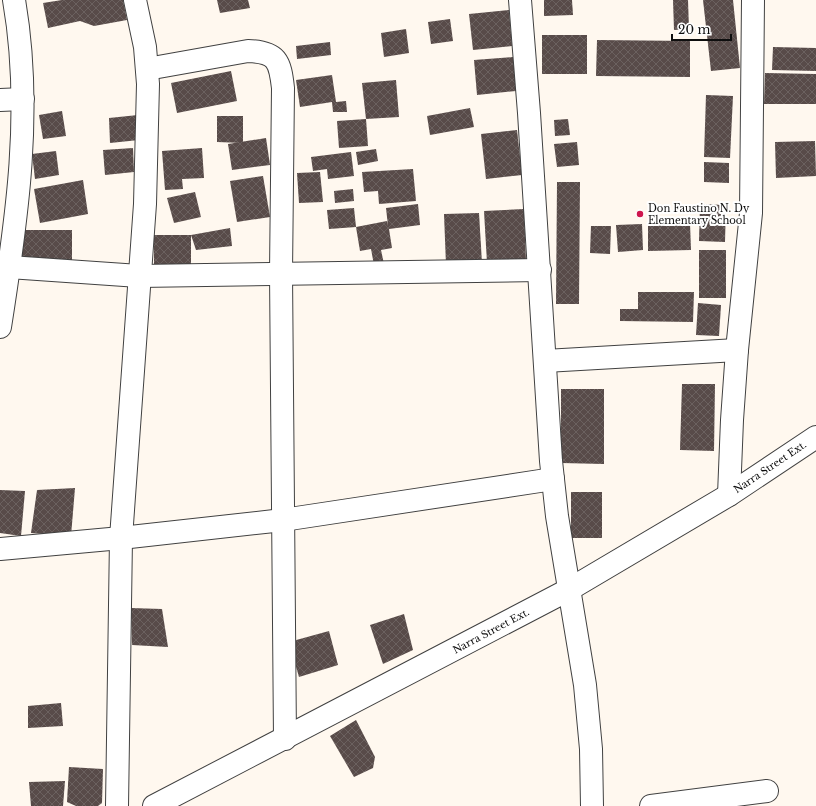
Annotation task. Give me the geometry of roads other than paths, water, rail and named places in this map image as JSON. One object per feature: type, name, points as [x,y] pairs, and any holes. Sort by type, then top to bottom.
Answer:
[{"type":"street","points":[[0,327],[10,267],[24,127],[23,99],[14,0]]},
{"type":"street","points":[[117,806],[121,538],[145,204],[147,69],[145,47],[135,0]]},
{"type":"street","points":[[520,0],[540,270],[553,479],[557,516],[585,685],[591,750],[592,806]]},
{"type":"street","points":[[729,495],[737,350],[751,213],[754,0]]},
{"type":"street","points":[[147,69],[248,51],[263,52],[274,57],[281,68],[283,88],[280,273],[285,739]]},
{"type":"street","points":[[0,100],[23,99]]},
{"type":"street","points":[[10,267],[139,276],[540,270]]},
{"type":"street","points":[[546,361],[737,350]]},
{"type":"street","name":"Narra Street Ext.","points":[[154,806],[570,589],[729,495],[816,437]]},
{"type":"street","points":[[0,549],[121,538],[283,520],[553,479]]},
{"type":"street","points":[[651,806],[768,791]]},
{"type":"place","name":"Don Faustino N. Dy Elementary School","points":[[640,214]]}]
